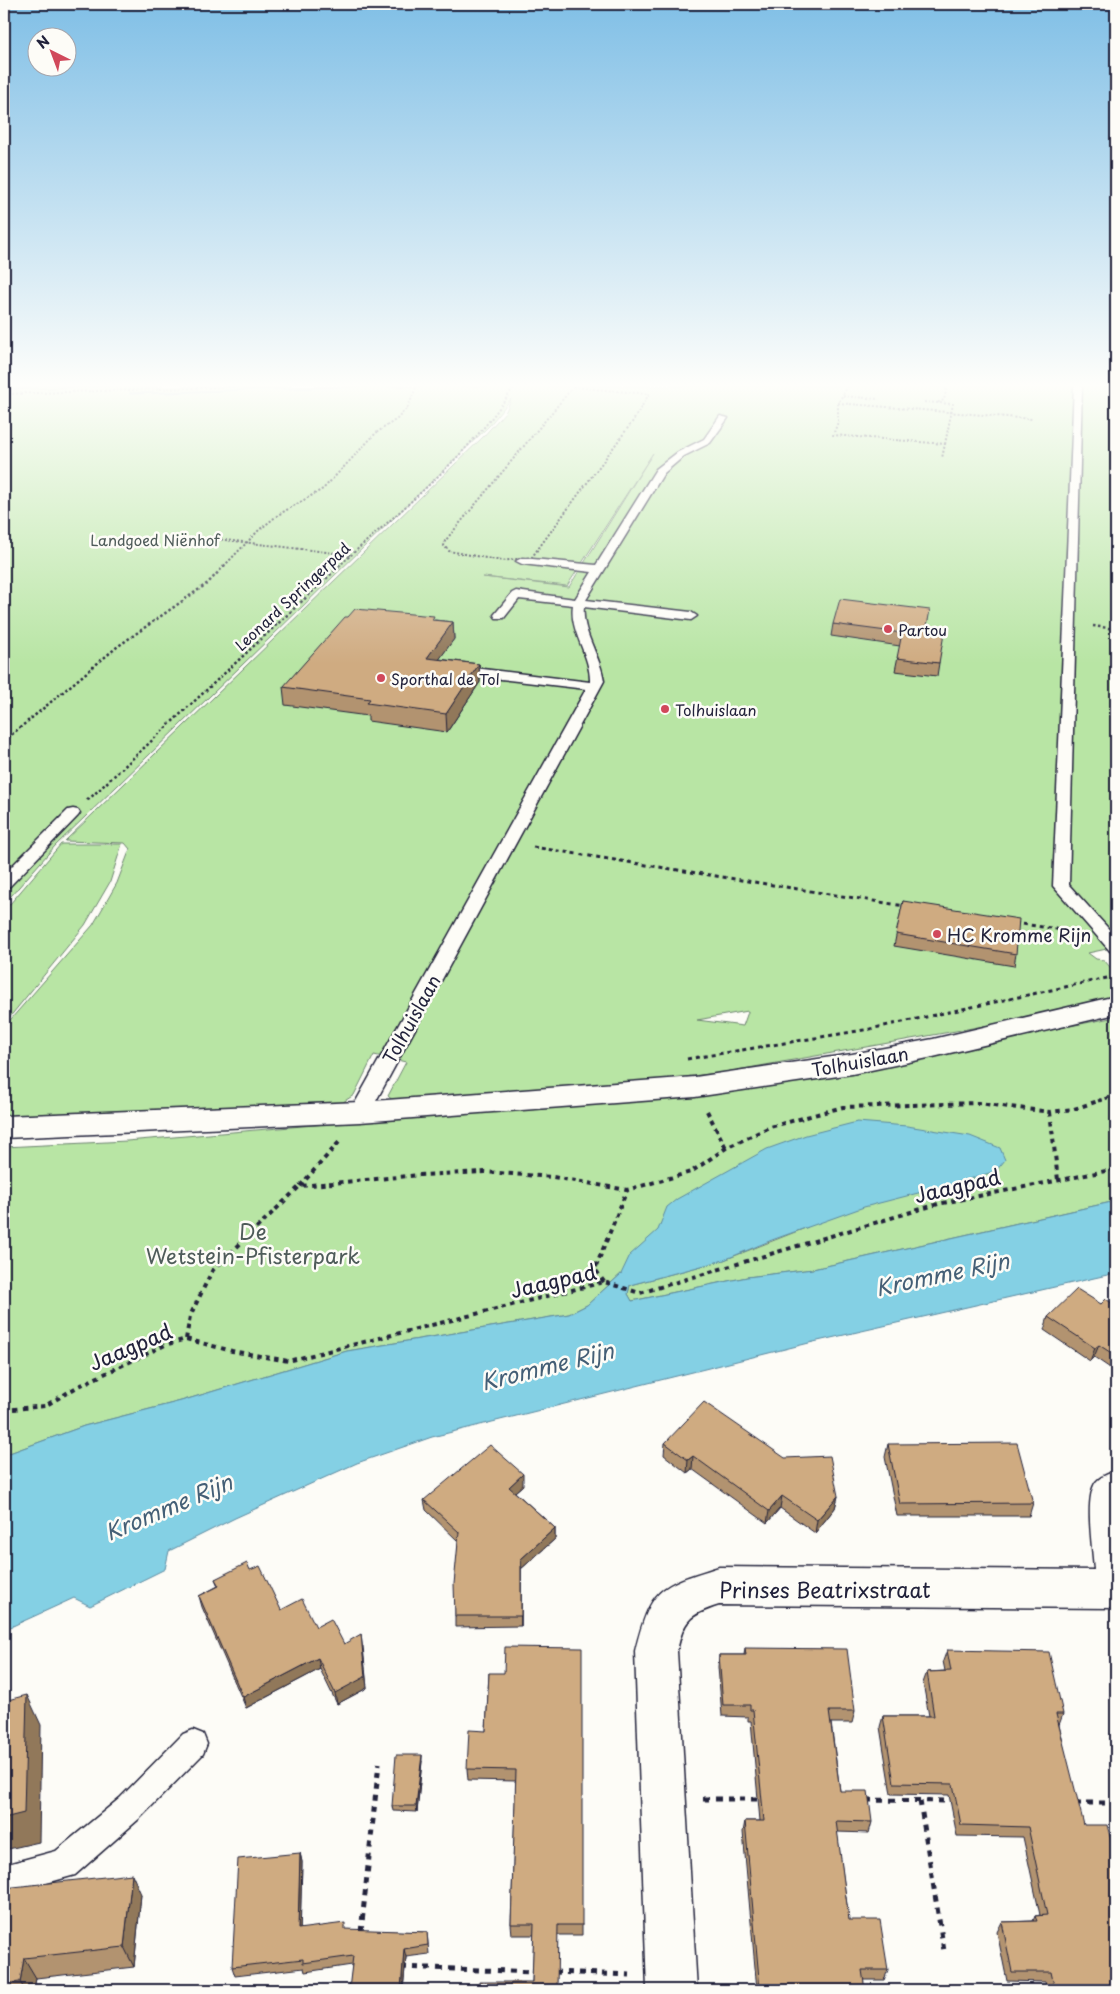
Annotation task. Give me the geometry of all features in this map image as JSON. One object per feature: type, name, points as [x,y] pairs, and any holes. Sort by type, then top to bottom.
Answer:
[{"type":"street","name":"Tolhuislaan","points":[[4,1127],[360,1112],[695,1087],[762,1078],[934,1048],[1116,1004]]},
{"type":"street","name":"Prinses Beatrixstraat","points":[[671,1983],[656,1651],[664,1618],[684,1597],[719,1586],[1116,1589],[1109,1495],[1116,1488]]},
{"type":"lane","points":[[579,602],[656,478]]},
{"type":"lane","points":[[1075,478],[1061,886],[1116,947]]},
{"type":"lane","points":[[522,561],[600,569]]},
{"type":"lane","points":[[500,616],[516,595],[692,616]]},
{"type":"lane","name":"Tolhuislaan","points":[[360,1112],[594,686],[597,671],[578,615],[579,602]]},
{"type":"lane","points":[[458,670],[594,686]]},
{"type":"lane","points":[[4,883],[73,813]]},
{"type":"lane","points":[[4,1880],[64,1864],[130,1808],[193,1744]]},
{"type":"path","points":[[4,741],[117,647],[208,583],[246,543],[278,515],[323,489],[334,478]]},
{"type":"path","name":"Leonard Springerpad","points":[[73,813],[434,478]]},
{"type":"path","points":[[497,478],[445,541],[444,546],[449,551],[522,561],[532,557],[591,478]]},
{"type":"path","points":[[218,539],[352,555]]},
{"type":"path","points":[[508,843],[907,906]]},
{"type":"path","points":[[1006,921],[1075,932],[1098,927]]},
{"type":"path","points":[[677,1060],[870,1029],[1116,976]]},
{"type":"path","points":[[300,1186],[420,1175],[485,1172],[553,1177],[627,1190],[691,1172],[726,1148],[770,1126],[843,1107],[978,1103],[1050,1112],[1074,1109],[1116,1095]]},
{"type":"path","points":[[186,1339],[190,1316],[212,1271],[300,1186],[338,1144],[360,1112]]},
{"type":"path","points":[[1050,1112],[1054,1132],[1058,1180]]},
{"type":"path","name":"Jaagpad","points":[[4,1410],[45,1406],[77,1387],[165,1345],[186,1339],[232,1351],[288,1361],[604,1282],[640,1293],[938,1204],[1116,1169]]},
{"type":"path","points":[[604,1282],[594,1269],[627,1190]]},
{"type":"path","points":[[360,1937],[379,1763]]},
{"type":"path","points":[[697,1798],[765,1799]]},
{"type":"path","points":[[862,1800],[959,1801]]},
{"type":"path","points":[[920,1801],[944,1951]]},
{"type":"path","points":[[1067,1803],[1116,1803]]},
{"type":"path","points":[[396,1967],[671,1983]]},
{"type":"green space","name":"Tolhuislaan","points":[[4,478],[435,478],[55,846],[4,904]]},
{"type":"green space","name":"Tolhuislaan","points":[[441,478],[637,478],[567,586],[483,577],[569,587],[637,478],[1116,478],[1116,947],[1088,953],[1096,959],[1104,960],[1116,974],[1116,1000],[1062,1012],[726,1072],[624,1084],[397,1104],[388,1096],[406,1062],[374,1055],[354,1095],[343,1102],[4,1117],[4,1027],[93,925],[117,883],[130,849],[125,843],[65,841]],"holes":[[[748,1011],[743,1026],[697,1020]]]},
{"type":"green space","points":[[61,844],[122,844],[110,882],[85,925],[4,1024],[4,911]]},
{"type":"green space","name":"De Wetstein-Pfisterpark","points":[[1116,1017],[1116,1201],[813,1269],[747,1277],[632,1301],[628,1294],[630,1285],[724,1260],[808,1227],[621,1274],[587,1305],[569,1314],[347,1351],[181,1401],[84,1426],[4,1455],[4,1147],[127,1141],[760,1087]]},
{"type":"water","name":"Kromme Rijn","points":[[857,1122],[907,1126],[970,1136],[1000,1148],[1005,1160],[996,1171],[864,1207],[772,1240],[724,1260],[630,1285],[628,1294],[632,1301],[747,1277],[813,1269],[1116,1201],[1116,1273],[809,1343],[432,1437],[357,1463],[235,1518],[169,1551],[165,1569],[90,1606],[74,1598],[4,1630],[4,1455],[84,1426],[181,1401],[347,1351],[569,1314],[587,1305],[621,1274],[630,1255],[658,1230],[667,1207],[677,1199],[767,1149],[806,1135]]},
{"type":"building","points":[[840,599],[930,610],[927,626],[945,628],[939,663],[897,658],[902,633],[833,624]]},
{"type":"building","name":"Sporthal de Tol","points":[[355,609],[434,616],[432,620],[453,622],[427,658],[479,664],[446,714],[367,703],[370,699],[283,687],[345,617],[348,617]]},
{"type":"building","points":[[903,901],[1019,919],[1016,954],[896,934]]},
{"type":"building","points":[[1077,1289],[1101,1304],[1106,1299],[1116,1306],[1116,1356],[1099,1345],[1095,1348],[1048,1317]]},
{"type":"building","points":[[704,1402],[785,1458],[830,1456],[838,1496],[817,1520],[782,1496],[769,1511],[693,1456],[688,1460],[665,1443]]},
{"type":"building","points":[[1017,1443],[1033,1503],[900,1504],[888,1444]]},
{"type":"building","points":[[490,1445],[523,1474],[509,1487],[555,1528],[521,1559],[521,1616],[455,1616],[454,1584],[459,1532],[424,1500]]},
{"type":"building","points":[[247,1563],[250,1570],[260,1566],[281,1610],[302,1599],[316,1627],[331,1619],[344,1644],[361,1634],[365,1677],[335,1693],[318,1658],[243,1697],[199,1596],[219,1586],[215,1579]]},
{"type":"building","points":[[505,1647],[582,1648],[582,1925],[558,1925],[557,1990],[479,1990],[479,1982],[532,1982],[534,1924],[511,1924],[516,1770],[467,1769],[469,1730],[486,1731],[489,1673],[504,1673]]},
{"type":"building","points":[[745,1648],[847,1649],[855,1711],[829,1711],[840,1791],[868,1791],[872,1822],[836,1821],[849,1920],[880,1920],[888,1970],[862,1970],[865,1990],[760,1990],[745,1821],[764,1821],[753,1710],[750,1710],[750,1705],[723,1705],[719,1655],[746,1655]]},
{"type":"building","points":[[947,1650],[1049,1652],[1063,1714],[1056,1714],[1084,1825],[1107,1825],[1116,1859],[1116,1990],[1055,1990],[1051,1972],[1012,1972],[1002,1922],[1037,1921],[1035,1916],[1047,1915],[1028,1827],[961,1825],[953,1784],[894,1783],[883,1716],[934,1716],[927,1672],[951,1671]]},
{"type":"building","points":[[27,1695],[24,1813],[4,1818],[4,1701]]},
{"type":"building","points":[[396,1755],[422,1755],[416,1806],[392,1806]]},
{"type":"building","points":[[300,1853],[298,1929],[345,1923],[345,1929],[427,1932],[428,1945],[404,1949],[401,1990],[349,1989],[353,1956],[303,1963],[303,1959],[232,1967],[238,1859]]},
{"type":"building","points":[[132,1874],[124,1947],[24,1958],[20,1982],[4,1984],[4,1888]]},
{"type":"place","name":"Partou","points":[[888,629]]},
{"type":"place","name":"Sporthal de Tol","points":[[381,678]]},
{"type":"place","name":"Tolhuislaan","points":[[665,709]]},
{"type":"place","name":"HC Kromme Rijn","points":[[937,934]]},
{"type":"park label","name":"Landgoed Niënhof","points":[[155,539]]}]
